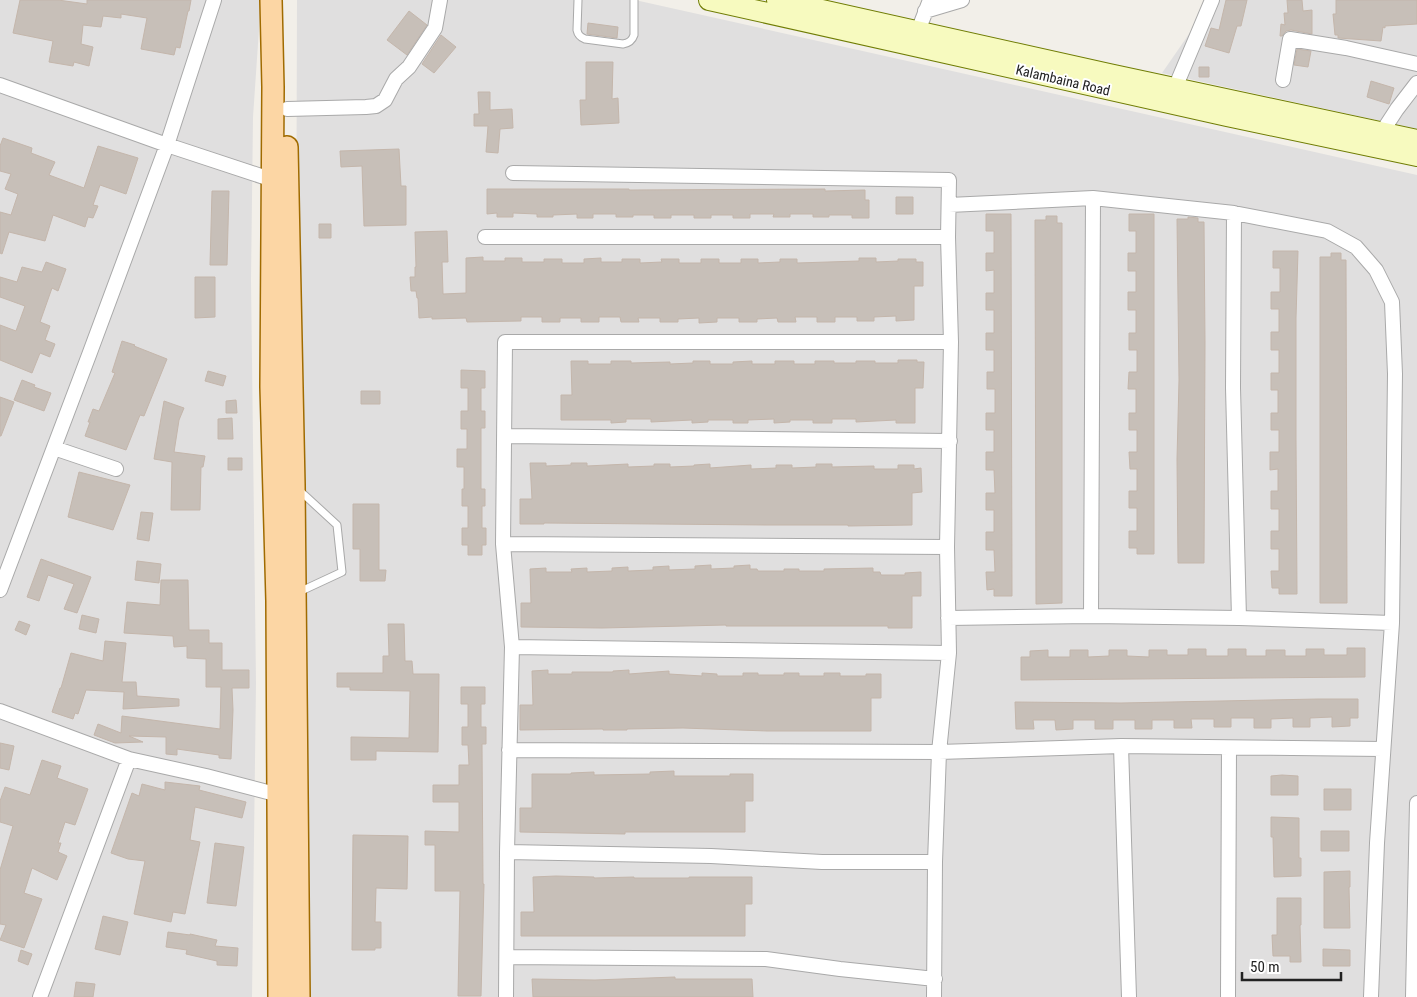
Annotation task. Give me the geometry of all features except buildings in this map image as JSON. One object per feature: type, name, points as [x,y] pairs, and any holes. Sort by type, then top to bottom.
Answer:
[{"type":"main road","points":[[271,0],[273,87],[271,387],[277,600],[279,997]]},
{"type":"main road","points":[[286,0],[289,297],[294,486],[299,997]]},
{"type":"main road","name":"Kalambaina Road","points":[[709,0],[1208,112],[1417,156]]},
{"type":"main road","name":"Kalambaina Road","points":[[777,0],[823,4],[918,30],[1417,140]]},
{"type":"street","points":[[0,590],[167,145],[214,0]]},
{"type":"street","points":[[287,110],[376,106],[385,100],[396,79],[408,67],[435,28],[440,0]]},
{"type":"street","points":[[918,30],[928,6],[962,0]]},
{"type":"street","points":[[1175,88],[1212,0]]},
{"type":"street","points":[[1284,80],[1290,39],[1346,48],[1417,64]]},
{"type":"street","points":[[1382,132],[1397,108],[1417,83]]},
{"type":"street","points":[[0,85],[167,145],[273,180]]},
{"type":"street","points":[[513,173],[949,180],[948,237],[951,342],[947,547],[949,653],[939,752],[935,862],[934,997]]},
{"type":"street","points":[[949,205],[1093,198],[1234,213],[1326,231],[1356,247],[1376,270],[1392,302],[1395,374],[1392,623],[1377,843],[1371,997]]},
{"type":"street","points":[[1091,616],[1093,198]]},
{"type":"street","points":[[1234,213],[1233,388],[1239,618]]},
{"type":"street","points":[[485,237],[948,237]]},
{"type":"street","points":[[506,997],[512,647],[503,544],[505,342],[951,342]]},
{"type":"street","points":[[505,436],[950,441]]},
{"type":"street","points":[[54,448],[116,468]]},
{"type":"street","points":[[503,544],[947,547]]},
{"type":"street","points":[[948,618],[1091,616],[1392,623]]},
{"type":"street","points":[[512,647],[949,653]]},
{"type":"street","points":[[0,711],[129,759],[279,795]]},
{"type":"street","points":[[509,750],[939,752],[1121,746],[1383,749]]},
{"type":"street","points":[[1121,746],[1129,997]]},
{"type":"street","points":[[1228,748],[1228,997]]},
{"type":"street","points":[[40,997],[129,759]]},
{"type":"street","points":[[1413,997],[1417,803]]},
{"type":"street","points":[[507,852],[712,856],[822,862],[935,862]]},
{"type":"street","points":[[507,957],[766,959],[935,979]]},
{"type":"lane","points":[[578,0],[577,30],[581,38],[623,44],[629,43],[634,35],[634,0]]},
{"type":"lane","points":[[294,486],[337,525],[342,572],[294,594]]},
{"type":"shaded area","points":[[0,0],[261,0],[253,117],[251,280],[256,683],[252,997],[0,997]]},
{"type":"shaded area","points":[[297,0],[635,0],[1417,175],[1417,997],[294,997]]},
{"type":"shaded area","points":[[1208,0],[1417,0],[1417,129],[1162,73],[1207,8]]}]
